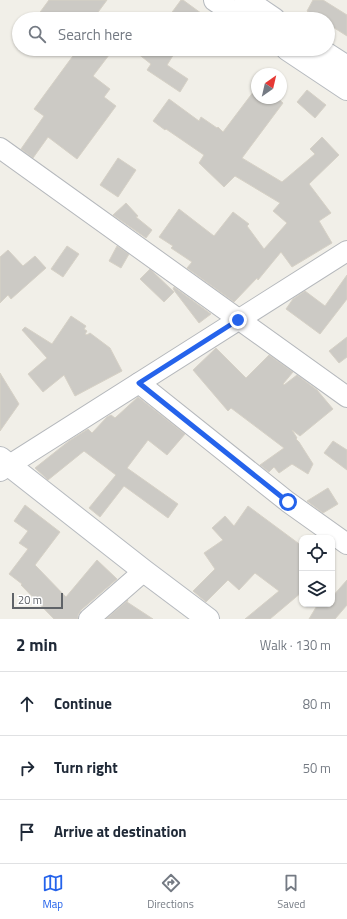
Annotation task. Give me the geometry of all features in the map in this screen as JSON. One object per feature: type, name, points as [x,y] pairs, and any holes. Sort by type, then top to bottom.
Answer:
[{"type":"street","points":[[215,0],[233,12]]},
{"type":"street","points":[[246,0],[264,12]]},
{"type":"street","points":[[298,56],[347,89]]},
{"type":"street","points":[[329,56],[347,68]]},
{"type":"street","points":[[0,148],[347,398]]},
{"type":"street","points":[[208,619],[3,465],[139,383],[347,251]]},
{"type":"street","points":[[139,383],[288,502],[347,544]]},
{"type":"street","points":[[89,619],[144,571]]},
{"type":"building","points":[[49,0],[107,0],[98,12],[40,12]]},
{"type":"building","points":[[181,0],[183,0],[199,12],[172,12]]},
{"type":"building","points":[[313,0],[323,0],[347,15],[347,36],[335,28],[335,12],[307,11]]},
{"type":"building","points":[[73,56],[108,56],[93,76],[110,89],[104,97],[116,106],[77,159],[48,137],[33,158],[21,149],[44,116],[34,109]]},
{"type":"building","points":[[141,56],[173,56],[167,65],[188,79],[180,92],[147,70],[151,64]]},
{"type":"building","points":[[307,90],[326,105],[315,118],[297,102]]},
{"type":"building","points":[[251,95],[251,104],[282,104],[242,158],[282,182],[315,154],[310,149],[322,137],[339,155],[309,184],[331,213],[319,221],[332,243],[292,267],[281,252],[258,280],[257,278],[234,302],[187,268],[192,262],[171,248],[173,246],[159,237],[179,209],[214,236],[233,212],[249,224],[247,226],[264,249],[287,223],[273,211],[280,203],[235,176],[224,187],[199,163],[204,155],[153,121],[169,99],[199,121],[201,117],[217,128],[218,127],[223,132]]},
{"type":"building","points":[[118,158],[136,170],[118,197],[100,185]]},
{"type":"building","points":[[126,203],[138,216],[136,217],[152,230],[146,238],[113,215]]},
{"type":"building","points":[[67,246],[79,254],[63,277],[51,269]]},
{"type":"building","points":[[117,246],[129,254],[121,268],[109,261]]},
{"type":"building","points":[[8,250],[23,266],[35,256],[46,268],[11,299],[8,295],[0,303],[0,257]]},
{"type":"building","points":[[150,269],[174,292],[164,302],[140,279]]},
{"type":"building","points":[[347,275],[347,299],[320,334],[286,309],[293,299],[305,291],[325,306]]},
{"type":"building","points":[[174,287],[211,314],[199,323],[173,289]]},
{"type":"building","points":[[71,316],[86,326],[84,329],[87,331],[85,334],[87,335],[90,333],[110,348],[122,371],[75,396],[64,375],[43,392],[28,374],[47,358],[22,330],[25,327],[52,344]]},
{"type":"building","points":[[347,337],[347,357],[339,363],[329,351]]},
{"type":"building","points":[[216,348],[246,378],[269,355],[293,372],[283,384],[284,385],[297,375],[317,390],[333,409],[300,436],[292,430],[297,438],[296,439],[313,464],[308,474],[292,464],[279,473],[274,467],[269,472],[260,465],[284,448],[231,408],[228,411],[193,370]]},
{"type":"building","points":[[0,373],[19,404],[0,431]]},
{"type":"building","points":[[138,397],[185,434],[167,455],[148,440],[127,468],[178,504],[168,518],[124,486],[100,517],[89,508],[116,475],[84,451],[48,480],[35,468],[69,441],[88,429],[92,433],[107,417],[111,415],[115,418]]},
{"type":"building","points":[[333,441],[347,450],[347,470],[324,453]]},
{"type":"building","points":[[328,488],[338,504],[323,513],[307,501]]},
{"type":"building","points":[[25,505],[60,532],[35,565],[66,597],[97,560],[117,579],[81,610],[78,615],[78,619],[54,619],[21,585],[22,584],[9,574],[28,549],[19,543],[28,531],[14,521]]},
{"type":"building","points":[[248,506],[299,544],[299,595],[270,619],[245,619],[279,591],[255,573],[239,590],[228,580],[206,602],[193,591],[215,569],[204,553],[223,540],[212,528],[225,516],[234,526]]},
{"type":"building","points":[[347,580],[347,605],[335,619],[309,619],[316,607],[335,607],[335,594]]},
{"type":"building","points":[[128,600],[127,602],[153,619],[106,619]]},
{"type":"route","points":[[238,320],[139,383],[288,502]]}]
